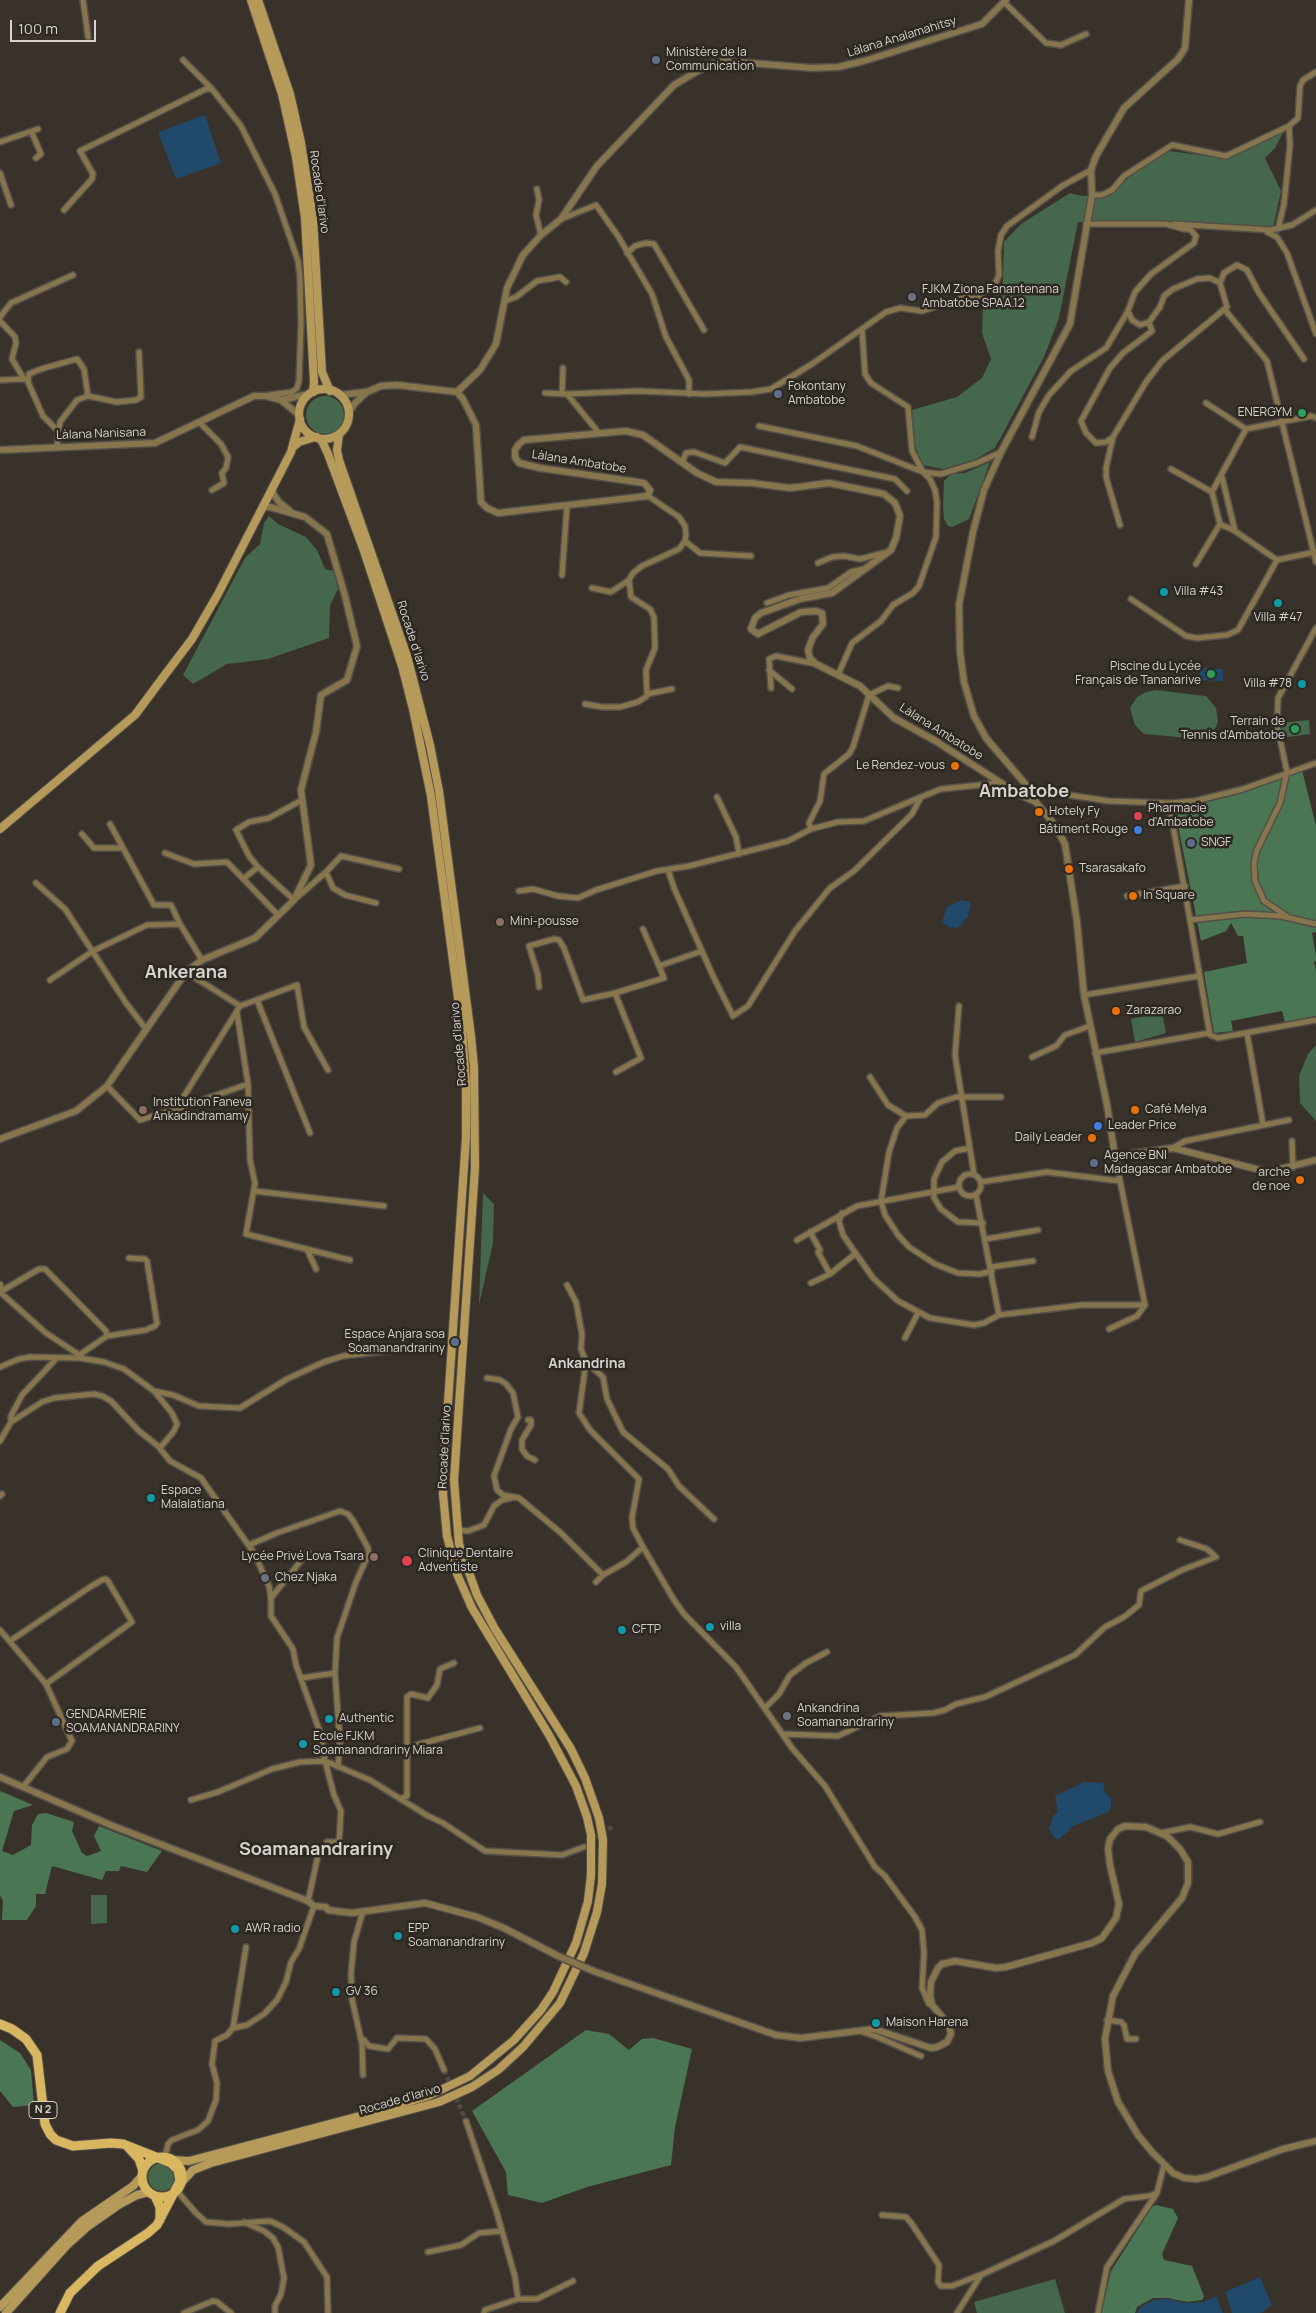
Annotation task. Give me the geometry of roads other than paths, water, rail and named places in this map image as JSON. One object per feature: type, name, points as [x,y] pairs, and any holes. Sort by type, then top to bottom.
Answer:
[{"type":"main road","name":"Rocade d'Iarivo","points":[[251,0],[282,94],[296,157],[305,218],[314,382],[311,393]]},
{"type":"main road","name":"Rocade d'Iarivo","points":[[258,0],[290,94],[301,143],[313,218],[322,372],[330,391]]},
{"type":"main road","points":[[0,829],[135,715],[192,639],[263,507],[292,448],[302,404],[311,393],[320,390],[340,395],[346,403],[349,412],[347,424],[339,434],[326,439],[316,437],[305,438],[292,448]]},
{"type":"main road","points":[[300,417],[305,430],[316,437]]},
{"type":"main road","name":"Rocade d'Iarivo","points":[[177,2189],[186,2175],[210,2163],[439,2102],[472,2087],[498,2070],[523,2047],[560,2003],[584,1953],[597,1912],[602,1884],[603,1840],[599,1818],[585,1778],[571,1749],[495,1628],[477,1595],[466,1568],[457,1530],[454,1472],[475,1168],[474,1076],[471,1036],[439,791],[430,745],[407,656],[339,460],[337,450],[339,434]]},
{"type":"main road","name":"Rocade d'Iarivo","points":[[165,2158],[188,2161],[379,2111],[428,2096],[470,2076],[514,2040],[541,2010],[553,1992],[576,1943],[588,1901],[592,1875],[591,1835],[576,1786],[549,1735],[472,1608],[454,1565],[447,1536],[443,1494],[445,1447],[466,1138],[466,1082],[461,1019],[433,806],[413,709],[402,666],[363,548],[328,454],[322,441],[316,437]]},
{"type":"main road","name":"N 2","points":[[0,2024],[12,2029],[26,2039],[37,2055],[45,2124],[50,2134],[56,2140],[73,2146],[110,2143],[126,2146],[165,2158],[178,2170],[180,2181],[160,2220],[148,2233],[93,2271],[70,2293],[60,2313]]},
{"type":"main road","points":[[126,2146],[139,2159],[144,2185],[160,2207],[160,2220]]},
{"type":"main road","points":[[0,2307],[82,2221],[134,2186],[151,2160],[165,2158],[181,2170],[177,2189],[167,2197],[152,2194],[137,2195],[126,2200],[87,2227],[67,2245],[6,2313]]},
{"type":"street","points":[[83,0],[88,37]]},
{"type":"street","points":[[1189,0],[1185,48],[1178,59],[1124,108],[1096,156],[1091,170],[1092,195],[1070,324],[1001,452],[984,490],[972,532],[960,605],[960,652],[964,682],[974,716],[986,738],[1017,774],[1021,790],[1109,801],[1169,803],[1195,801],[1243,789],[1316,763]]},
{"type":"street","points":[[1005,1],[1046,43],[1061,45],[1086,34]]},
{"type":"street","name":"Làlana Analamahitsy","points":[[457,392],[480,370],[496,344],[507,288],[523,255],[541,235],[561,219],[603,159],[674,85],[708,65],[725,61],[812,68],[838,67],[918,45],[982,24],[1005,1]]},
{"type":"street","points":[[183,60],[212,89],[241,126],[265,171],[298,261],[301,315],[297,388],[292,392],[266,396]]},
{"type":"street","points":[[1092,195],[1102,195],[1112,190],[1124,176],[1172,146],[1226,156],[1289,126],[1298,118],[1300,86],[1303,80],[1316,72]]},
{"type":"street","points":[[64,210],[92,179],[93,174],[80,151],[206,89],[212,89]]},
{"type":"street","points":[[1278,229],[1284,204],[1290,145],[1289,126]]},
{"type":"street","points":[[0,142],[32,133],[38,129]]},
{"type":"street","points":[[32,133],[41,154],[36,158]]},
{"type":"street","points":[[545,393],[638,391],[689,394],[751,392],[770,389],[886,312],[900,308],[922,311],[965,297],[975,298],[984,293],[995,284],[999,275],[998,251],[1001,235],[1006,226],[1062,186],[1091,170]]},
{"type":"street","points":[[0,173],[11,205]]},
{"type":"street","points":[[536,189],[539,200],[536,215],[541,235]]},
{"type":"street","points":[[561,219],[596,205],[618,236],[636,269],[642,274],[652,294],[666,337],[689,380],[689,394]]},
{"type":"street","points":[[1086,224],[1199,224],[1262,230],[1278,229],[1292,225],[1316,210]]},
{"type":"street","points":[[1032,437],[1039,412],[1049,395],[1071,371],[1106,348],[1128,311],[1132,298],[1139,286],[1196,240],[1196,236],[1190,229],[1166,224]]},
{"type":"street","points":[[1262,230],[1272,233],[1283,247],[1316,334]]},
{"type":"street","points":[[627,253],[635,246],[646,243],[654,244],[704,330]]},
{"type":"street","points":[[1120,525],[1106,477],[1106,468],[1114,437],[1146,382],[1162,361],[1225,310],[1227,303],[1220,283],[1224,273],[1237,265],[1247,270],[1259,293],[1304,359]]},
{"type":"street","points":[[0,380],[24,379],[11,356],[16,343],[15,336],[0,319],[11,303],[73,275]]},
{"type":"street","points":[[505,301],[516,297],[537,281],[560,277],[566,282]]},
{"type":"street","points":[[1128,311],[1132,320],[1140,325],[1149,322],[1160,306],[1164,296],[1173,289],[1203,278],[1210,278],[1220,283]]},
{"type":"street","points":[[1225,310],[1267,361],[1316,562]]},
{"type":"street","points":[[1114,437],[1106,442],[1096,443],[1086,433],[1081,421],[1110,368],[1123,353],[1152,331],[1149,322]]},
{"type":"street","points":[[838,675],[852,643],[881,621],[893,605],[916,590],[922,580],[936,537],[937,502],[935,490],[912,451],[908,406],[870,383],[865,374],[862,329]]},
{"type":"street","points":[[57,446],[60,422],[77,400],[88,396],[117,402],[140,398],[142,391],[140,352]]},
{"type":"street","points":[[58,431],[43,416],[28,382],[29,374],[77,359],[84,368],[88,396]]},
{"type":"street","points":[[563,368],[564,394],[598,433]]},
{"type":"street","points":[[349,412],[355,402],[367,392],[390,384],[457,392],[463,399],[476,425],[481,502],[487,508],[498,513],[648,496],[683,521],[686,530],[685,541],[679,549],[642,566],[633,573],[629,580],[611,592],[592,588]]},
{"type":"street","points":[[340,395],[367,392]]},
{"type":"street","name":"Làlana Nanisana","points":[[281,400],[311,393]]},
{"type":"street","name":"Làlana Nanisana","points":[[0,450],[155,443],[254,396],[266,396],[281,400],[300,417]]},
{"type":"street","points":[[1206,403],[1246,429],[1311,416],[1316,418]]},
{"type":"street","points":[[199,422],[221,444],[228,457],[226,468],[222,473],[224,483],[212,490]]},
{"type":"street","points":[[759,426],[857,446],[923,472],[941,474],[977,463],[1001,452]]},
{"type":"street","points":[[1212,492],[1222,477],[1246,429]]},
{"type":"street","name":"Làlana Ambatobe","points":[[648,496],[650,490],[644,482],[519,464],[514,450],[524,440],[626,431],[643,435],[682,463],[716,482],[752,483],[790,488],[829,483],[884,494],[895,503],[900,516],[896,538],[891,550]]},
{"type":"street","points":[[682,463],[686,453],[694,452],[725,464],[740,447],[895,479],[907,491]]},
{"type":"street","points":[[1171,469],[1212,492],[1220,524],[1196,564]]},
{"type":"street","points":[[1222,477],[1235,531]]},
{"type":"street","points":[[272,488],[279,502],[292,513]]},
{"type":"street","points":[[562,575],[567,506]]},
{"type":"street","points":[[263,507],[270,507],[305,517],[327,534],[341,579],[357,646],[347,680],[321,695],[316,732],[301,790],[311,865],[294,900]]},
{"type":"street","points":[[1220,524],[1235,531],[1277,560],[1315,552]]},
{"type":"street","points":[[685,541],[700,553],[751,556]]},
{"type":"street","points":[[818,563],[832,557],[844,556],[860,559],[891,550]]},
{"type":"street","points":[[816,664],[810,658],[808,650],[813,637],[823,624],[822,613],[816,611],[801,612],[758,634],[752,629],[755,618],[768,609],[800,599],[832,593],[891,550]]},
{"type":"street","points":[[1131,598],[1186,636],[1203,638],[1227,635],[1238,630],[1277,560]]},
{"type":"street","points":[[766,603],[789,595],[828,588],[851,572],[867,569]]},
{"type":"street","points":[[585,704],[613,708],[629,706],[645,698],[647,694],[646,670],[655,648],[654,617],[650,609],[631,597],[629,580]]},
{"type":"street","points":[[1288,917],[1264,901],[1255,881],[1254,863],[1257,850],[1280,803],[1287,772],[1277,725],[1278,698],[1316,628]]},
{"type":"street","points":[[771,688],[768,670],[769,659],[776,656],[816,664]]},
{"type":"street","name":"Làlana Ambatobe","points":[[816,664],[860,686],[894,718],[934,740],[1000,783],[1021,790],[1036,802],[1054,824],[1065,844],[1077,922],[1084,995]]},
{"type":"street","points":[[768,670],[792,689]]},
{"type":"street","points":[[810,829],[809,823],[820,801],[824,774],[849,754],[869,695],[888,686],[898,688]]},
{"type":"street","points":[[647,694],[672,689]]},
{"type":"street","points":[[519,891],[533,889],[558,896],[578,898],[657,871],[739,854],[788,841],[810,829],[838,822],[864,821],[941,789],[1000,783]]},
{"type":"street","points":[[717,797],[736,837],[739,854]]},
{"type":"street","points":[[668,870],[702,951],[733,1016],[748,1006],[795,931],[830,888],[854,871],[912,814],[921,797]]},
{"type":"street","points":[[294,900],[258,867],[249,856],[236,830],[249,822],[269,818],[302,800]]},
{"type":"street","points":[[1169,803],[1185,886],[1209,1033],[1214,1038],[1316,1020]]},
{"type":"street","points":[[110,824],[154,905],[171,905],[202,960]]},
{"type":"street","points":[[82,834],[94,848],[123,848]]},
{"type":"street","points":[[165,853],[194,864],[227,862],[278,915]]},
{"type":"street","points":[[0,1139],[76,1111],[107,1086],[186,972],[202,960],[256,938],[341,856],[399,869]]},
{"type":"street","points":[[243,878],[258,867]]},
{"type":"street","points":[[326,872],[333,888],[345,895],[376,902]]},
{"type":"street","points":[[36,884],[65,909],[126,1003],[146,1029]]},
{"type":"street","points":[[1127,896],[1185,886]]},
{"type":"street","points":[[1190,920],[1245,914],[1288,917],[1316,924]]},
{"type":"street","points":[[50,980],[93,950],[147,925],[180,924]]},
{"type":"street","points":[[538,987],[538,975],[529,946],[554,939],[559,940],[564,948],[584,1000],[664,978],[643,929]]},
{"type":"street","points":[[659,966],[702,951]]},
{"type":"street","points":[[186,972],[240,1006]]},
{"type":"street","points":[[1145,1305],[1084,995],[1199,976]]},
{"type":"street","points":[[176,1109],[219,1036],[237,1013],[240,1006],[297,984],[304,1027],[328,1070]]},
{"type":"street","points":[[615,993],[641,1058],[616,1072]]},
{"type":"street","points":[[258,1000],[310,1133]]},
{"type":"street","points":[[959,1006],[955,1055],[974,1174],[981,1182],[981,1189],[976,1195],[970,1196],[964,1194],[959,1187]]},
{"type":"street","points":[[237,1013],[248,1084],[250,1160],[255,1183],[246,1234],[350,1260]]},
{"type":"street","points":[[1032,1057],[1056,1046],[1065,1035],[1090,1026]]},
{"type":"street","points":[[1095,1053],[1209,1033]]},
{"type":"street","points":[[1247,1033],[1263,1124]]},
{"type":"street","points":[[870,1076],[888,1105],[906,1116],[925,1116],[942,1101],[961,1097],[1001,1097]]},
{"type":"street","points":[[107,1086],[140,1120],[248,1084]]},
{"type":"street","points":[[906,1116],[897,1128],[892,1142],[881,1201],[885,1215],[898,1235],[921,1256],[946,1270],[958,1274],[980,1274],[992,1269],[1033,1261]]},
{"type":"street","points":[[1173,1148],[1186,1141],[1289,1120]]},
{"type":"street","points":[[1292,1142],[1293,1167]]},
{"type":"street","points":[[970,1148],[955,1151],[946,1158],[936,1174],[933,1192],[937,1204],[951,1218],[964,1223],[982,1223]]},
{"type":"street","points":[[1115,1156],[1173,1148],[1197,1152],[1268,1172],[1316,1160]]},
{"type":"street","points":[[981,1182],[1047,1172],[1120,1181]]},
{"type":"street","points":[[959,1187],[963,1176],[974,1174]]},
{"type":"street","points":[[797,1240],[857,1206],[959,1187]]},
{"type":"street","points":[[254,1191],[384,1206]]},
{"type":"street","points":[[976,1195],[992,1269],[999,1315]]},
{"type":"street","points":[[842,1213],[839,1226],[854,1254],[873,1278],[898,1301],[930,1318],[974,1325],[984,1323],[999,1315],[1082,1305],[1145,1305]]},
{"type":"street","points":[[986,1239],[1038,1230]]},
{"type":"street","points":[[810,1232],[830,1274]]},
{"type":"street","points":[[307,1249],[316,1270]]},
{"type":"street","points":[[811,1284],[830,1274],[854,1254]]},
{"type":"street","points":[[80,1358],[82,1353],[107,1336],[146,1330],[157,1323],[147,1261],[145,1259],[129,1258]]},
{"type":"street","points":[[0,1292],[45,1268],[106,1331],[107,1336]]},
{"type":"street","points":[[0,1285],[0,1292],[46,1332],[78,1354],[80,1358]]},
{"type":"street","points":[[567,1285],[576,1302],[582,1334],[580,1349],[586,1362],[602,1377],[607,1399],[623,1432],[668,1469],[680,1486],[714,1519]]},
{"type":"street","points":[[1109,1329],[1136,1316],[1145,1305]]},
{"type":"street","points":[[905,1338],[918,1312]]},
{"type":"street","points":[[154,1391],[173,1395],[199,1406],[240,1408],[287,1379],[324,1362],[343,1356],[423,1347]]},
{"type":"street","points":[[0,1367],[19,1359],[30,1357],[80,1358],[104,1362],[124,1369],[154,1391],[172,1413],[176,1424],[174,1431],[160,1448]]},
{"type":"street","points":[[11,1422],[11,1416],[22,1395],[56,1359]]},
{"type":"street","points":[[0,1777],[185,1855],[308,1901],[314,1906],[326,1907],[328,1910],[337,1912],[363,1911],[425,1903],[477,1917],[596,1972],[776,2035],[801,2038],[874,2029],[931,2048],[947,2042],[950,2029],[932,2005],[929,2004],[922,1988],[924,1969],[923,1939],[922,1930],[915,1917],[886,1876],[875,1867],[825,1786],[792,1748],[736,1668],[684,1614],[643,1547],[633,1528],[632,1518],[639,1480],[590,1430],[579,1413],[586,1362]]},
{"type":"street","points":[[487,1378],[504,1381],[513,1393],[518,1417],[511,1429],[494,1476],[497,1490],[503,1495],[519,1498],[561,1533],[603,1575]]},
{"type":"street","points":[[0,1441],[11,1422],[42,1402],[54,1398],[94,1394],[111,1401],[139,1431],[160,1448],[176,1465],[201,1478],[249,1545],[266,1579],[271,1598],[271,1616],[290,1643],[321,1735],[325,1761],[334,1795],[341,1811],[339,1842],[327,1842],[326,1848],[319,1851],[308,1901]]},
{"type":"street","points":[[528,1420],[531,1420],[531,1424],[522,1440],[522,1449],[527,1456],[535,1460]]},
{"type":"street","points":[[457,1530],[468,1531],[484,1525],[494,1506],[502,1500],[514,1497]]},
{"type":"street","points":[[249,1545],[340,1511],[348,1514],[368,1548],[369,1553],[356,1582],[339,1630],[336,1647],[340,1743],[338,1767]]},
{"type":"street","points":[[784,1734],[838,1736],[886,1715],[933,1713],[945,1710],[965,1701],[985,1698],[1063,1661],[1075,1655],[1105,1627],[1124,1617],[1139,1605],[1141,1591],[1182,1570],[1216,1557],[1207,1549],[1180,1540]]},
{"type":"street","points":[[596,1582],[603,1575],[626,1562],[643,1547]]},
{"type":"street","points":[[271,1598],[308,1552]]},
{"type":"street","points":[[10,1641],[96,1584],[106,1579],[108,1581],[132,1622],[46,1684]]},
{"type":"street","points":[[0,1630],[46,1684],[69,1733],[72,1744],[60,1753],[47,1757],[23,1787]]},
{"type":"street","points":[[765,1708],[778,1694],[790,1675],[806,1663],[827,1652]]},
{"type":"street","points":[[400,1799],[407,1796],[407,1697],[412,1694],[428,1698],[437,1685],[440,1669],[454,1663]]},
{"type":"street","points":[[301,1678],[336,1673]]},
{"type":"street","points":[[408,1750],[416,1745],[480,1728]]},
{"type":"street","points":[[191,1800],[218,1792],[272,1769],[300,1762],[325,1761],[370,1780],[443,1823],[485,1851],[562,1855],[584,1847]]},
{"type":"street","points":[[1160,1833],[1190,1827],[1218,1834],[1260,1822]]},
{"type":"street","points":[[932,2005],[931,1982],[935,1972],[942,1964],[964,1961],[988,1967],[1006,1967],[1092,1944],[1102,1938],[1116,1918],[1119,1904],[1110,1865],[1108,1849],[1110,1839],[1118,1829],[1129,1825],[1146,1827],[1174,1842],[1188,1862],[1188,1883],[1182,1898],[1148,1936],[1129,1963],[1113,1996],[1105,2039],[1108,2071],[1112,2088],[1138,2135],[1164,2165],[1173,2173],[1184,2178],[1196,2179],[1283,2149],[1316,2141]]},
{"type":"street","points":[[233,2028],[247,2025],[259,2018],[277,2000],[286,1982],[291,1962],[299,1950],[314,1906]]},
{"type":"street","points":[[363,1911],[354,1942],[351,1974],[352,1999],[360,2033],[363,2075]]},
{"type":"street","points":[[165,2158],[166,2148],[172,2140],[198,2130],[208,2121],[216,2100],[217,2083],[212,2064],[215,2041],[227,2035],[233,2028],[246,1947]]},
{"type":"street","points":[[1108,2020],[1121,2022],[1124,2025],[1128,2039],[1136,2039]]},
{"type":"street","points":[[857,2030],[921,2056]]},
{"type":"street","points":[[360,2033],[367,2046],[388,2049],[397,2038],[426,2038],[435,2050],[444,2070]]},
{"type":"street","points":[[466,2121],[502,2230],[515,2277],[518,2299]]},
{"type":"street","points":[[1098,2313],[1107,2267],[1157,2193],[1164,2165]]},
{"type":"street","points":[[177,2189],[196,2213],[206,2222],[229,2224],[270,2221],[283,2227],[304,2242],[327,2277],[328,2313]]},
{"type":"street","points":[[882,2215],[906,2217],[939,2265],[938,2282],[946,2288],[981,2275],[1054,2241],[1124,2199],[1149,2196],[1157,2193]]},
{"type":"street","points":[[244,2222],[264,2231],[273,2238],[278,2247],[284,2278],[281,2294],[275,2306],[275,2313]]},
{"type":"street","points":[[428,2252],[461,2245],[479,2234],[502,2230]]},
{"type":"street","points":[[957,2313],[981,2275]]},
{"type":"street","points":[[484,2313],[484,2310],[518,2299],[537,2299],[573,2280]]},
{"type":"street","points":[[184,2313],[213,2301],[231,2313]]},
{"type":"water","points":[[205,115],[221,163],[176,179],[158,132]]},
{"type":"water","name":"Piscine du Lycée Français de Tananarive","points":[[1200,668],[1223,669],[1223,681],[1200,680]]},
{"type":"water","points":[[961,900],[971,902],[968,916],[958,928],[949,927],[942,922],[947,907]]},
{"type":"water","points":[[1084,1782],[1103,1783],[1105,1793],[1111,1798],[1111,1807],[1108,1812],[1074,1826],[1058,1840],[1053,1836],[1049,1828],[1053,1816],[1058,1812],[1055,1796]]},
{"type":"water","points":[[1260,2277],[1272,2305],[1261,2313],[1232,2313],[1225,2292]]},
{"type":"water","points":[[1216,2296],[1223,2313],[1137,2313],[1139,2308],[1153,2300],[1167,2299],[1186,2303],[1204,2302]]},
{"type":"tunnel","points":[[584,1847],[612,1827]]},
{"type":"tunnel","points":[[444,2070],[466,2121]]},
{"type":"place","name":"Ministère de la Communication","points":[[656,60]]},
{"type":"place","name":"FJKM Ziona Fanantenana Ambatobe SPAA.12","points":[[912,297]]},
{"type":"place","name":"Fokontany Ambatobe","points":[[778,394]]},
{"type":"place","name":"ENERGYM","points":[[1302,413]]},
{"type":"place","name":"Villa #43","points":[[1164,592]]},
{"type":"place","name":"Villa #47","points":[[1278,603]]},
{"type":"place","name":"Piscine du Lycée Français de Tananarive","points":[[1211,674]]},
{"type":"place","name":"Villa #78","points":[[1302,684]]},
{"type":"place","name":"Terrain de Tennis d'Ambatobe","points":[[1295,729]]},
{"type":"place","name":"Le Rendez-vous","points":[[955,766]]},
{"type":"place","name":"Hotely Fy","points":[[1039,812]]},
{"type":"place","name":"Pharmacie d'Ambatobe","points":[[1138,816]]},
{"type":"place","name":"Bâtiment Rouge","points":[[1138,830]]},
{"type":"place","name":"SNGF","points":[[1191,843]]},
{"type":"place","name":"Tsarasakafo","points":[[1069,869]]},
{"type":"place","name":"In Square","points":[[1133,896]]},
{"type":"place","name":"Mini-pousse","points":[[500,922]]},
{"type":"place","name":"Zarazarao","points":[[1116,1011]]},
{"type":"place","name":"Institution Faneva Ankadindramamy","points":[[143,1110]]},
{"type":"place","name":"Café Melya","points":[[1135,1110]]},
{"type":"place","name":"Leader Price","points":[[1098,1126]]},
{"type":"place","name":"Daily Leader","points":[[1092,1138]]},
{"type":"place","name":"Agence BNI Madagascar Ambatobe","points":[[1094,1163]]},
{"type":"place","name":"arche de noe","points":[[1300,1180]]},
{"type":"place","name":"Espace Anjara soa Soamanandrariny","points":[[455,1342]]},
{"type":"place","name":"Espace Malalatiana","points":[[151,1498]]},
{"type":"place","name":"Lycée Privé Lova Tsara","points":[[374,1557]]},
{"type":"place","name":"Clinique Dentaire Adventiste","points":[[407,1561]]},
{"type":"place","name":"Chez Njaka","points":[[265,1578]]},
{"type":"place","name":"villa","points":[[710,1627]]},
{"type":"place","name":"CFTP","points":[[622,1630]]},
{"type":"place","name":"Ankandrina Soamanandrariny","points":[[787,1716]]},
{"type":"place","name":"Authentic","points":[[329,1719]]},
{"type":"place","name":"GENDARMERIE SOAMANANDRARINY","points":[[56,1722]]},
{"type":"place","name":"Ecole FJKM Soamanandrariny Miara","points":[[303,1744]]},
{"type":"place","name":"AWR radio","points":[[235,1929]]},
{"type":"place","name":"EPP Soamanandrariny","points":[[398,1936]]},
{"type":"place","name":"GV 36","points":[[336,1992]]},
{"type":"place","name":"Maison Harena","points":[[876,2023]]},
{"type":"district","name":"Ambatobe","points":[[1024,792]]},
{"type":"district","name":"Ankerana","points":[[186,973]]},
{"type":"district","name":"Ankandrina","points":[[587,1364]]},
{"type":"district","name":"Soamanandrariny","points":[[316,1850]]}]
